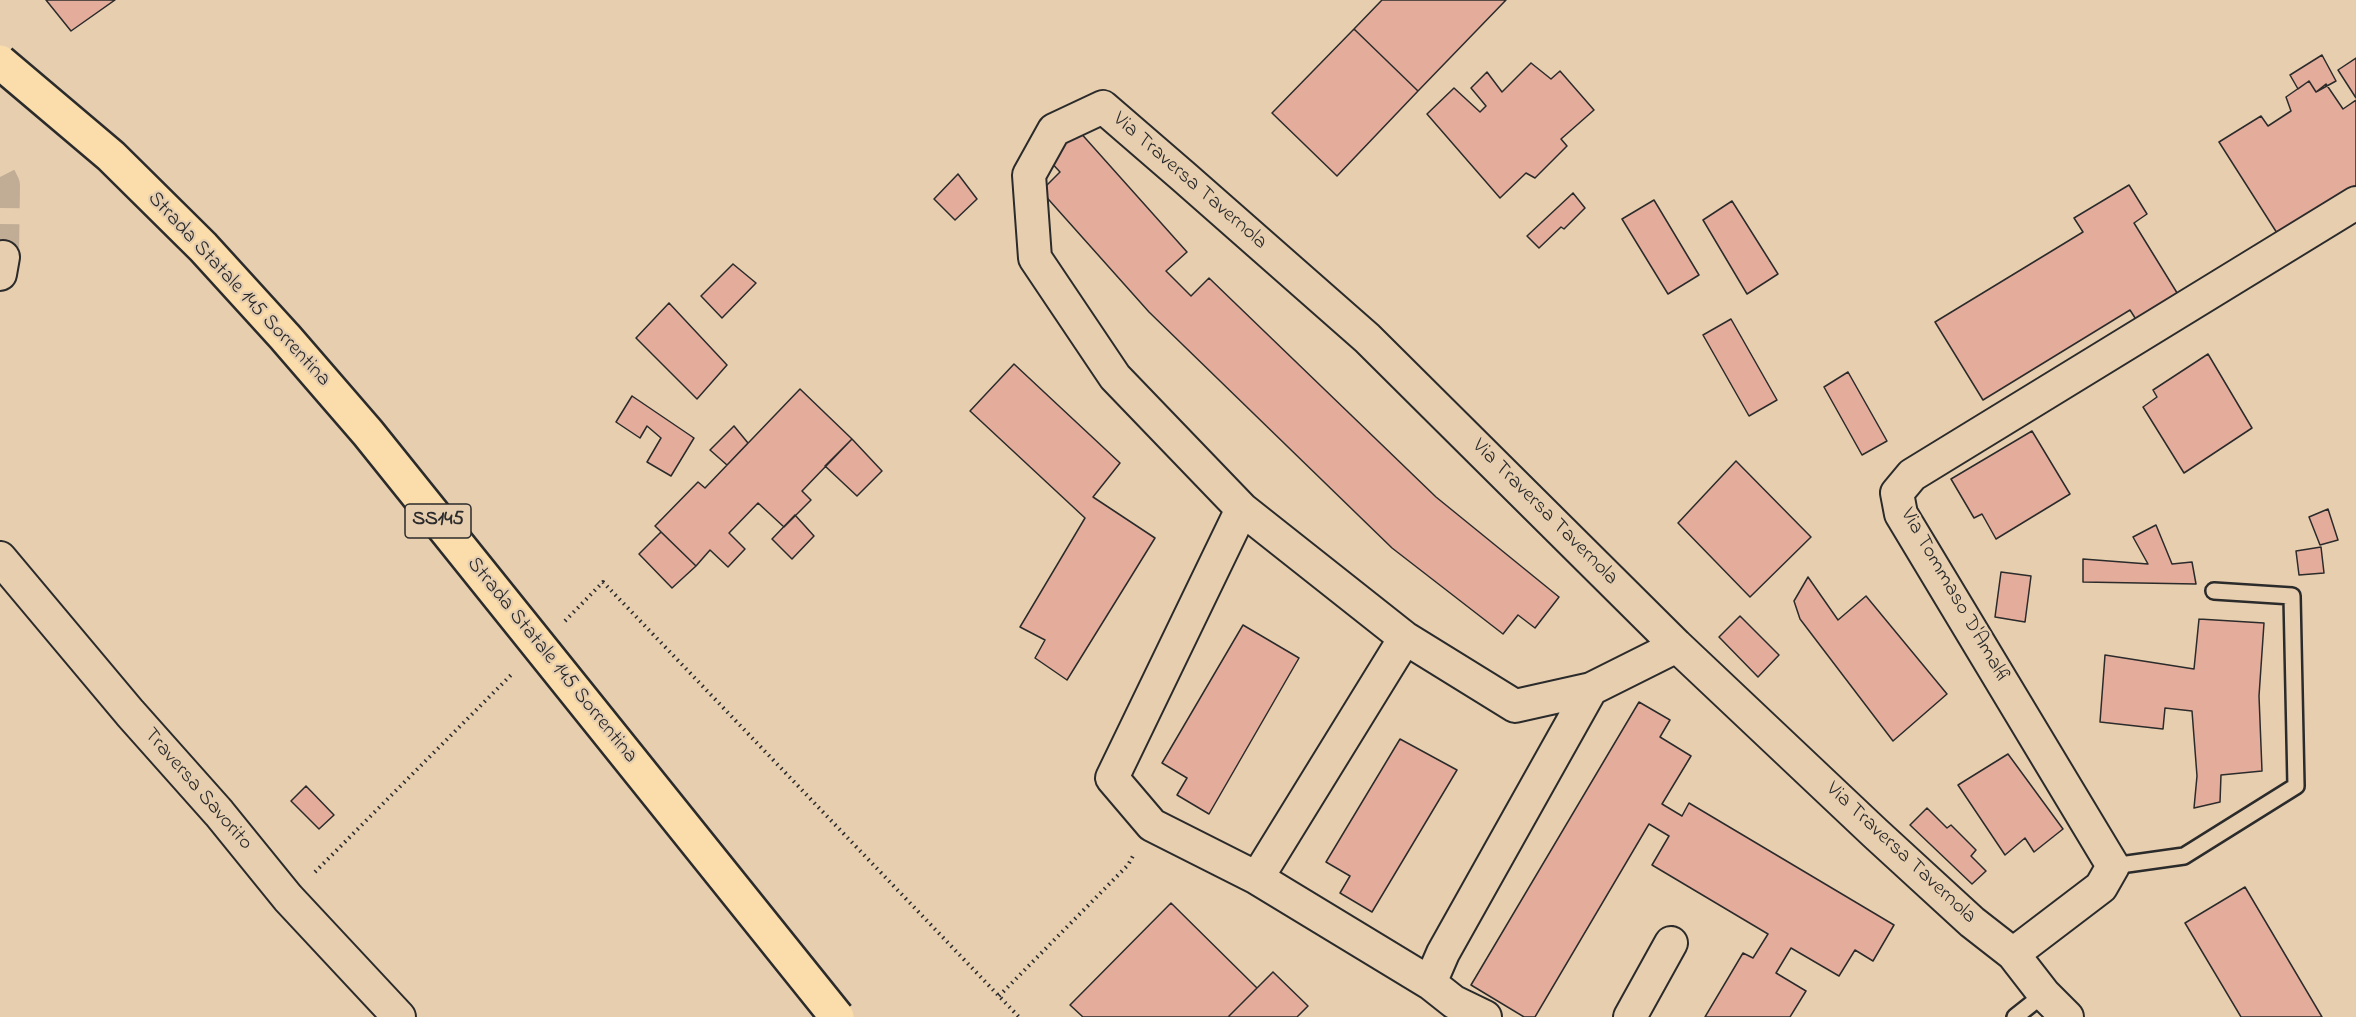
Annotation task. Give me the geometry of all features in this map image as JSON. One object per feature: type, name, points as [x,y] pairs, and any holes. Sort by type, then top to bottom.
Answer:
[{"type":"highway","name":"Strada Statale 145 Sorrentina","points":[[0,62],[111,156],[203,247],[285,337],[368,433],[837,1017]]},
{"type":"street","name":"Via Traversa Tavernola","points":[[1677,646],[1591,689],[1515,706],[1405,638],[1242,509],[1115,377],[1035,258],[1029,175],[1054,130],[1103,107],[1367,338],[1677,646],[1928,881],[2013,954],[2044,994],[2067,1017]]},
{"type":"street","name":"Via Tommaso D'Amalfi","points":[[2113,866],[1901,514],[1897,493],[1912,475],[2356,202]]},
{"type":"street","points":[[1242,509],[1112,778],[1152,825],[1257,878],[1430,983],[1454,1002],[1485,1017]]},
{"type":"street","name":"Traversa Savorito","points":[[0,558],[219,813],[288,898],[399,1017]]},
{"type":"street","points":[[1257,878],[1405,638]]},
{"type":"street","points":[[1430,983],[1443,953],[1591,689]]},
{"type":"street","points":[[2013,954],[2101,887],[2113,866]]},
{"type":"street","points":[[1630,1017],[1671,943]]},
{"type":"lane","points":[[2113,866],[2184,856],[2296,786],[2292,596],[2214,591]]},
{"type":"lane","points":[[2015,1017],[2044,994]]},
{"type":"path","points":[[562,624],[603,582],[1019,1017]]},
{"type":"path","points":[[288,898],[520,666]]},
{"type":"path","points":[[999,996],[1128,865],[1152,825]]},
{"type":"building","points":[[46,0],[115,0],[71,31]]},
{"type":"building","points":[[1382,0],[1506,0],[1418,91],[1354,29]]},
{"type":"building","points":[[1354,29],[1418,91],[1337,176],[1272,113]]},
{"type":"building","points":[[2322,55],[2336,81],[2316,92],[2309,81],[2298,89],[2290,75]]},
{"type":"building","points":[[2356,58],[2356,98],[2338,70]]},
{"type":"building","points":[[1531,63],[1551,79],[1560,71],[1594,110],[1561,139],[1567,146],[1535,178],[1526,173],[1500,198],[1427,114],[1454,88],[1480,112],[1486,106],[1471,88],[1487,72],[1502,92]]},
{"type":"building","points":[[2309,81],[2316,92],[2326,84],[2343,109],[2356,100],[2356,187],[2277,233],[2219,142],[2261,116],[2268,126],[2291,111],[2286,97]]},
{"type":"building","points":[[1078,130],[1187,252],[1166,271],[1191,296],[1209,278],[1436,497],[1559,597],[1535,628],[1518,615],[1503,634],[1392,548],[1149,312],[1041,191],[1060,172],[1047,158]]},
{"type":"building","points":[[958,174],[977,199],[955,220],[934,199]]},
{"type":"building","points":[[2129,185],[2147,214],[2134,223],[2179,296],[2137,321],[2130,310],[1983,400],[1935,322],[2083,232],[2074,218]]},
{"type":"building","points":[[1573,193],[1585,208],[1564,229],[1561,227],[1539,248],[1527,236]]},
{"type":"building","points":[[1654,200],[1699,275],[1668,294],[1622,219]]},
{"type":"building","points":[[1732,201],[1778,274],[1747,294],[1703,220]]},
{"type":"building","points":[[733,264],[756,283],[722,318],[701,296]]},
{"type":"building","points":[[669,303],[727,365],[697,399],[636,338]]},
{"type":"building","points":[[1731,319],[1777,400],[1749,416],[1703,335]]},
{"type":"building","points":[[2208,354],[2252,428],[2184,473],[2143,407],[2157,397],[2153,390]]},
{"type":"building","points":[[1014,364],[1120,463],[1093,497],[1155,538],[1067,680],[1035,658],[1045,640],[1020,627],[1085,518],[970,411]]},
{"type":"building","points":[[1848,372],[1887,441],[1862,455],[1824,387]]},
{"type":"building","points":[[800,389],[852,439],[802,491],[811,500],[784,527],[758,503],[729,533],[745,549],[728,567],[710,550],[696,566],[655,526],[698,482],[705,488]]},
{"type":"building","points":[[632,396],[694,438],[671,476],[647,462],[661,438],[647,426],[640,438],[616,422]]},
{"type":"building","points":[[734,426],[748,443],[727,465],[710,450]]},
{"type":"building","points":[[2032,431],[2070,494],[1996,539],[1982,514],[1974,518],[1951,479]]},
{"type":"building","points":[[852,439],[882,471],[857,496],[825,466]]},
{"type":"building","points":[[1736,461],[1811,537],[1750,597],[1678,523]]},
{"type":"building","points":[[2328,509],[2338,540],[2320,545],[2309,517]]},
{"type":"building","points":[[795,515],[814,536],[792,559],[772,539]]},
{"type":"building","points":[[2156,525],[2172,564],[2192,562],[2196,584],[2083,582],[2083,559],[2148,564],[2133,537]]},
{"type":"building","points":[[661,532],[696,566],[672,588],[639,554]]},
{"type":"building","points":[[2321,547],[2324,573],[2299,575],[2296,551]]},
{"type":"building","points":[[2001,572],[2031,576],[2025,622],[1995,617]]},
{"type":"building","points":[[1808,577],[1838,620],[1866,596],[1947,694],[1893,741],[1800,619],[1794,601]]},
{"type":"building","points":[[1740,616],[1779,655],[1758,677],[1719,637]]},
{"type":"building","points":[[2199,619],[2264,623],[2259,696],[2262,771],[2221,775],[2220,802],[2194,808],[2197,776],[2192,711],[2165,708],[2163,729],[2100,722],[2105,655],[2194,669]]},
{"type":"building","points":[[1243,625],[1299,658],[1209,814],[1177,795],[1187,778],[1162,763]]},
{"type":"building","points":[[1639,702],[1670,720],[1660,737],[1691,756],[1662,804],[1682,816],[1689,803],[1894,925],[1873,961],[1855,950],[1839,976],[1791,948],[1776,973],[1806,991],[1790,1017],[1705,1017],[1743,953],[1753,958],[1768,934],[1652,865],[1669,836],[1649,824],[1535,1017],[1524,1017],[1471,985]]},
{"type":"building","points":[[1400,739],[1457,770],[1372,912],[1340,893],[1350,876],[1326,862]]},
{"type":"building","points":[[2008,754],[2063,829],[2034,852],[2025,838],[2005,855],[1958,785]]},
{"type":"building","points":[[306,786],[334,815],[319,829],[291,801]]},
{"type":"building","points":[[1927,808],[1947,828],[1951,825],[1976,850],[1971,856],[1986,871],[1972,884],[1910,825]]},
{"type":"building","points":[[2245,887],[2322,1017],[2241,1017],[2185,923]]},
{"type":"building","points":[[1171,903],[1257,988],[1228,1017],[1083,1017],[1070,1005]]},
{"type":"building","points":[[1273,972],[1308,1006],[1297,1017],[1228,1017]]},
{"type":"tunnel","points":[[0,177],[4,185],[3,257]]}]
